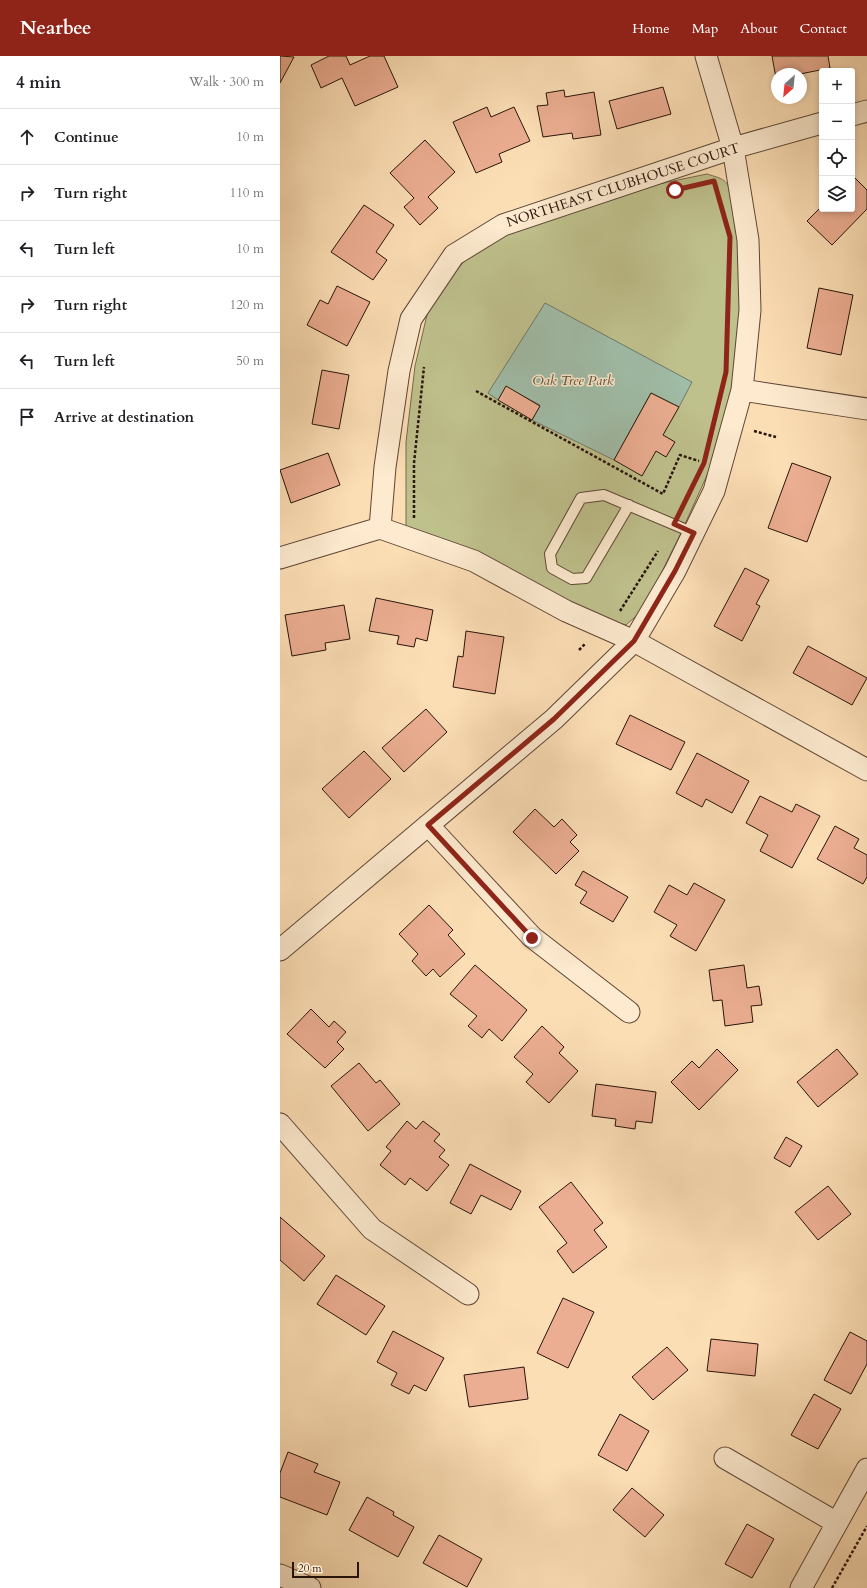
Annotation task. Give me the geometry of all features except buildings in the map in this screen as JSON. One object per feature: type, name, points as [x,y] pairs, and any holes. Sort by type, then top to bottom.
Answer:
[{"type":"street","points":[[280,950],[554,719],[634,641],[675,571],[694,533],[714,491],[742,390],[750,310],[748,240],[733,148],[706,56]]},
{"type":"street","points":[[855,114],[867,111]]},
{"type":"street","name":"NORTHEAST CLUBHOUSE COURT","points":[[380,528],[386,460],[400,371],[411,319],[454,255],[503,225],[733,148],[819,124]]},
{"type":"street","points":[[742,390],[867,409]]},
{"type":"street","points":[[280,558],[380,528],[474,560],[566,611],[634,641],[867,770]]},
{"type":"street","points":[[428,825],[532,938],[629,1012]]},
{"type":"street","points":[[280,1124],[372,1229],[468,1294]]},
{"type":"street","points":[[725,1458],[837,1523]]},
{"type":"street","points":[[801,1588],[867,1470]]},
{"type":"street","points":[[280,1575],[310,1588]]},
{"type":"lane","points":[[629,505],[586,578],[572,579],[552,568],[550,554],[580,498],[604,494],[694,533]]},
{"type":"path","points":[[688,187],[714,181],[716,188]]},
{"type":"path","points":[[414,518],[414,463],[425,363]]},
{"type":"path","points":[[476,391],[663,494],[680,455],[704,463]]},
{"type":"path","points":[[750,430],[776,437]]},
{"type":"path","points":[[579,650],[619,613],[674,524]]},
{"type":"path","points":[[832,1588],[867,1526]]},
{"type":"green space","name":"Oak Tree Park","points":[[707,174],[724,180],[732,195],[744,280],[737,369],[718,451],[680,535],[643,610],[626,625],[599,619],[406,527],[406,442],[415,366],[430,302],[466,259],[517,227],[649,186]]},
{"type":"shaded area","points":[[545,303],[692,382],[679,407],[651,393],[614,460],[532,420],[540,405],[506,387],[498,400],[488,393]]},
{"type":"route","points":[[532,938],[428,825],[554,719],[634,641],[675,571],[694,533],[674,524],[704,463],[726,372],[730,237],[714,181],[675,190]]}]
